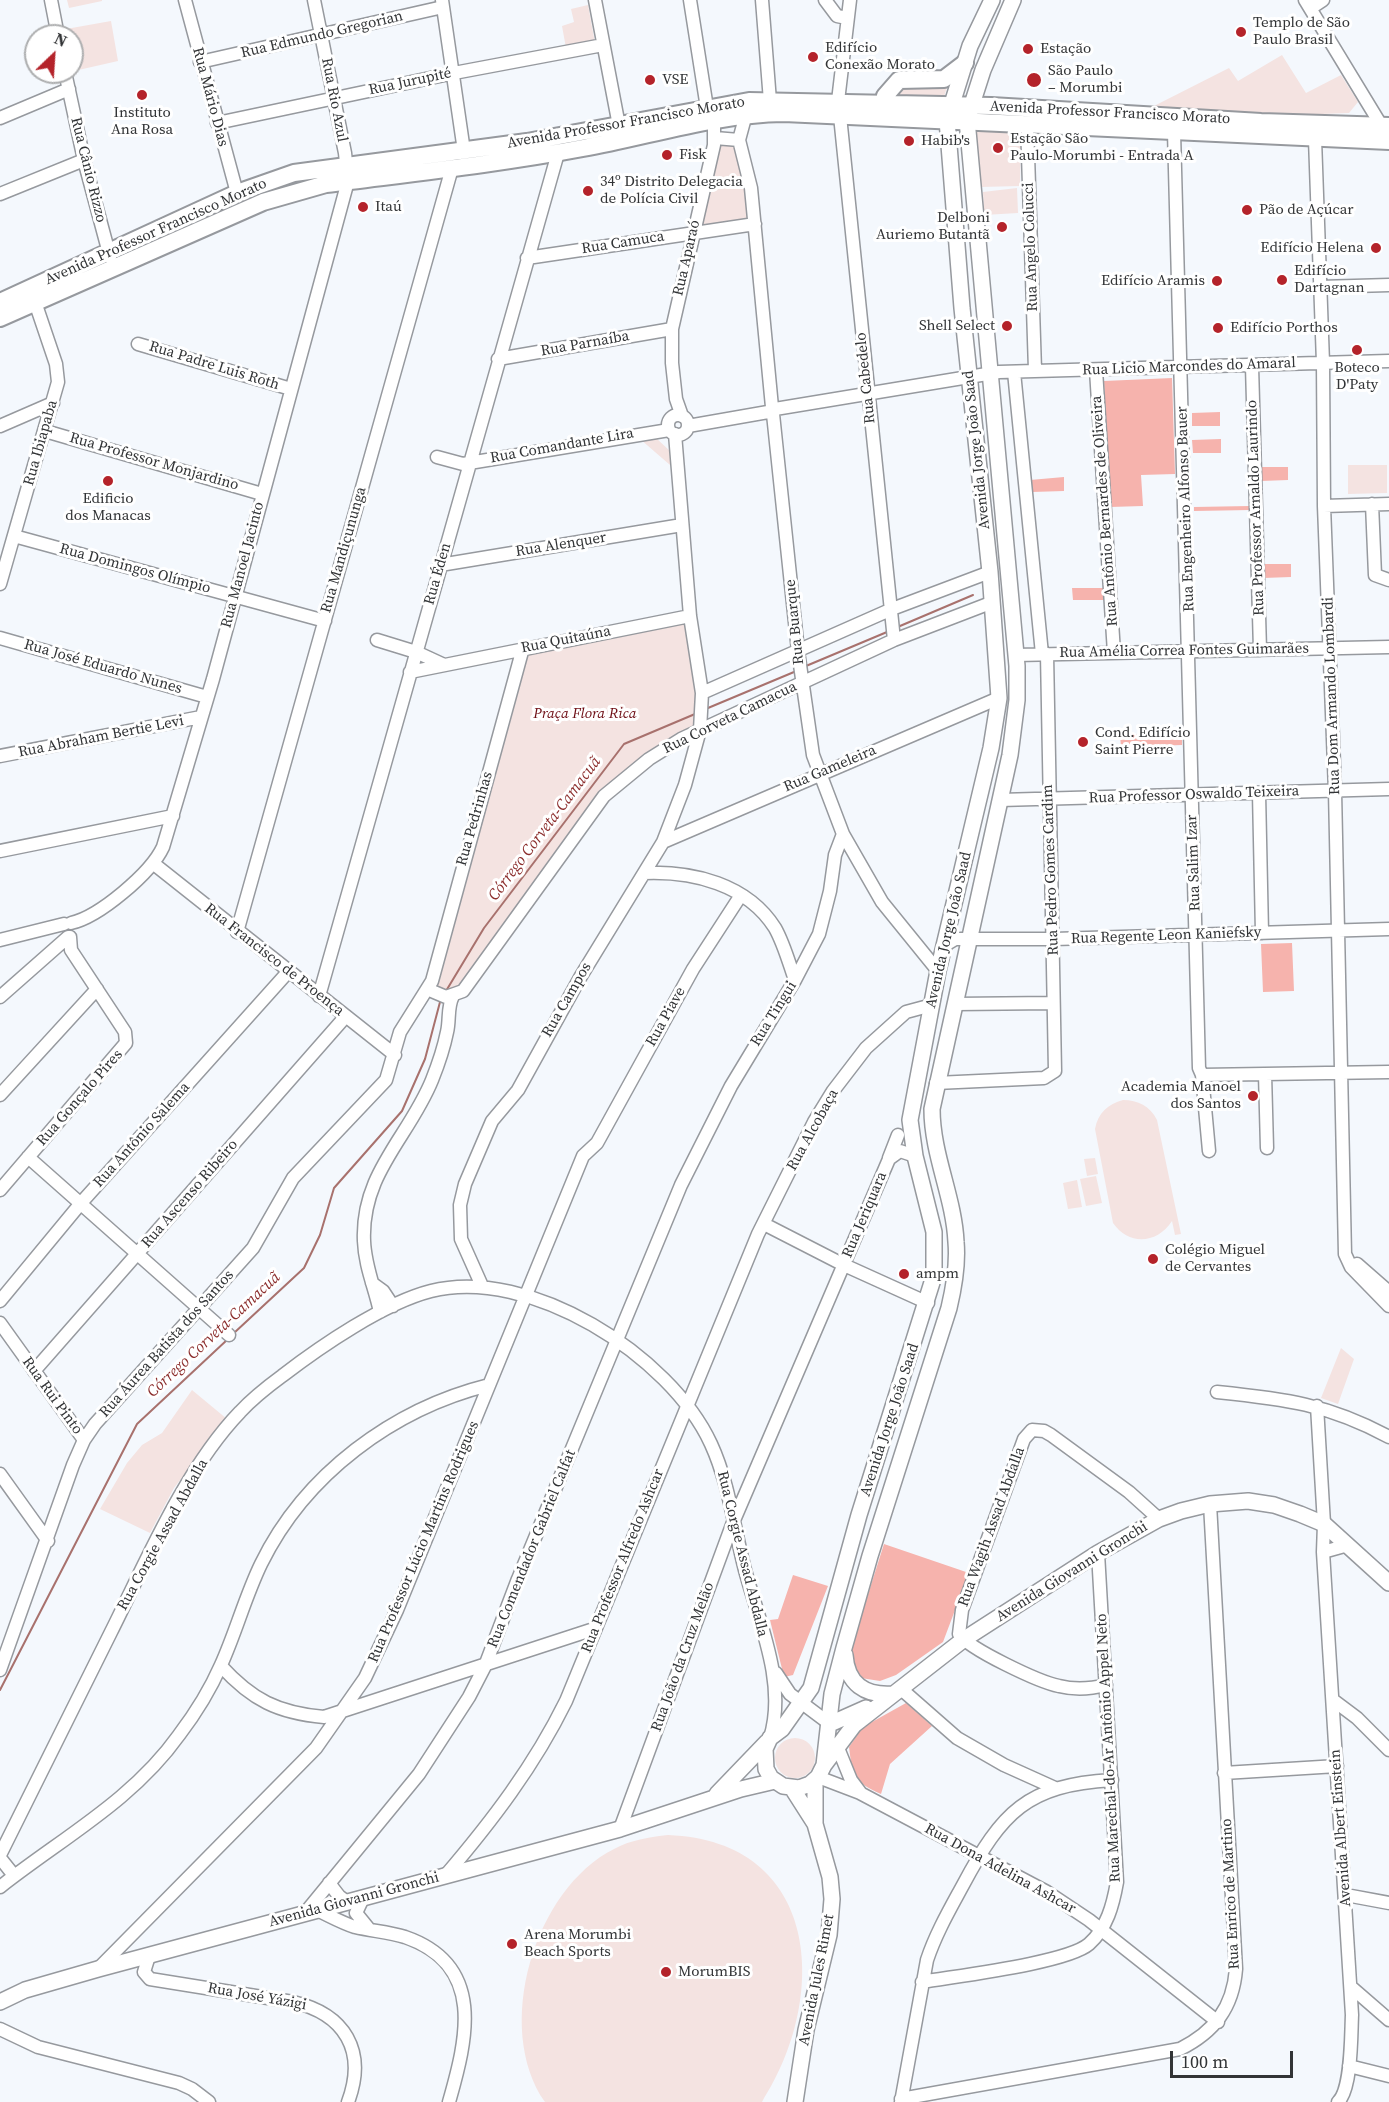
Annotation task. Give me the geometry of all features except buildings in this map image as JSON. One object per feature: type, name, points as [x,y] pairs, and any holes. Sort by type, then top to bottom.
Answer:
[{"type":"highway","points":[[882,110],[889,89],[898,80],[944,79],[965,63]]},
{"type":"highway","name":"Avenida Professor Francisco Morato","points":[[0,318],[35,302],[237,193],[294,172],[347,173],[452,168],[558,153],[621,134],[711,113],[748,101],[882,110],[1385,126]]},
{"type":"highway","name":"Avenida Professor Francisco Morato","points":[[711,113],[746,114],[839,108]]},
{"type":"highway","name":"Avenida Professor Francisco Morato","points":[[969,113],[1027,124],[1389,141]]},
{"type":"highway","name":"Avenida Professor Francisco Morato","points":[[0,302],[263,202],[347,173],[464,151],[621,134]]},
{"type":"main road","points":[[949,112],[965,63],[992,0]]},
{"type":"main road","points":[[969,113],[1010,1]]},
{"type":"main road","name":"Avenida Jorge João Saad","points":[[774,1736],[806,1698],[851,1546],[928,1303],[934,1276],[936,1251],[927,1196],[915,1156],[910,1120],[938,971],[991,748],[999,698],[993,602],[969,376],[949,112]]},
{"type":"main road","name":"Avenida Jorge João Saad","points":[[824,1764],[832,1699],[844,1648],[870,1556],[952,1294],[956,1242],[932,1128],[936,1083],[1000,801],[1017,700],[1016,655],[969,113]]},
{"type":"main road","points":[[979,468],[991,473],[998,467]]},
{"type":"main road","points":[[981,485],[988,481],[1000,483]]},
{"type":"main road","points":[[963,868],[984,873]]},
{"type":"main road","name":"Avenida Giovanni Gronchi","points":[[824,1764],[854,1725],[963,1640],[1098,1553],[1159,1519],[1210,1504],[1248,1501],[1274,1505],[1324,1524],[1389,1583]]},
{"type":"main road","points":[[851,1546],[858,1543],[866,1544],[870,1556]]},
{"type":"main road","points":[[844,1648],[847,1669],[855,1683],[869,1693],[896,1691]]},
{"type":"main road","name":"Avenida Giovanni Gronchi","points":[[830,1724],[896,1691]]},
{"type":"main road","points":[[806,1698],[822,1702],[832,1699]]},
{"type":"main road","points":[[774,1736],[764,1759],[766,1769],[775,1781],[792,1788],[805,1786],[824,1764]]},
{"type":"main road","name":"Avenida Giovanni Gronchi","points":[[709,1801],[774,1736]]},
{"type":"main road","name":"Avenida Jules Rimet","points":[[815,1824],[824,1764]]},
{"type":"main road","name":"Avenida Giovanni Gronchi","points":[[0,2002],[25,1990],[98,1969],[620,1828],[741,1789],[775,1781]]},
{"type":"main road","name":"Avenida Jules Rimet","points":[[792,1788],[815,1824],[830,1877],[831,1911],[829,1935],[806,2030],[795,2102]]},
{"type":"street","points":[[51,0],[56,24]]},
{"type":"street","name":"Rua Mário Dias","points":[[185,0],[237,193]]},
{"type":"street","name":"Rua Rio Azul","points":[[314,0],[347,173]]},
{"type":"street","points":[[595,0],[621,134]]},
{"type":"street","name":"Rua Aparaó","points":[[678,425],[672,363],[672,329],[715,138],[690,0]]},
{"type":"street","points":[[762,0],[770,101]]},
{"type":"street","points":[[825,0],[837,16],[847,18]]},
{"type":"street","name":"Rua Cabedelo","points":[[849,0],[839,108],[894,640]]},
{"type":"street","points":[[1323,0],[1308,4],[1385,126]]},
{"type":"street","points":[[443,4],[464,151]]},
{"type":"street","name":"Rua Edmundo Gregorian","points":[[200,62],[322,36],[443,4]]},
{"type":"street","name":"Rua Jurupité","points":[[217,123],[454,73],[603,45]]},
{"type":"street","name":"Rua Cânio Rizzo","points":[[68,84],[84,160],[111,260]]},
{"type":"street","points":[[0,118],[69,89]]},
{"type":"street","points":[[715,138],[739,140],[746,114]]},
{"type":"street","name":"Rua Angelo Colucci","points":[[1027,124],[1035,370]]},
{"type":"street","name":"Rua Engenheiro Alfonso Bauer","points":[[1174,132],[1189,651]]},
{"type":"street","name":"Rua Dom Armando Lombardi","points":[[1315,139],[1323,363],[1324,506],[1335,791],[1345,1254]]},
{"type":"street","name":"Rua Buarque","points":[[739,140],[749,174],[771,411],[802,684],[813,755],[843,834],[882,902],[938,971]]},
{"type":"street","name":"Rua Éden","points":[[319,996],[558,153]]},
{"type":"street","points":[[0,194],[84,160]]},
{"type":"street","name":"Rua Mandiçununga","points":[[237,932],[452,168]]},
{"type":"street","name":"Rua Manoel Jacinto","points":[[0,997],[67,932],[93,915],[154,864],[173,816],[207,697],[347,173]]},
{"type":"street","name":"Rua Camuca","points":[[527,258],[694,231],[754,224]]},
{"type":"street","points":[[1320,287],[1389,285]]},
{"type":"street","name":"Rua Ibiapaba","points":[[0,584],[58,382],[56,364],[35,302]]},
{"type":"street","name":"Rua Parnaíba","points":[[498,359],[672,329]]},
{"type":"street","name":"Rua Padre Luis Roth","points":[[138,344],[291,389]]},
{"type":"street","name":"Rua Licio Marcondes do Amaral","points":[[990,373],[1389,361]]},
{"type":"street","name":"Rua Professor Arnaldo Laurindo","points":[[1252,366],[1260,650]]},
{"type":"street","name":"Rua Antônio Bernardes de Oliveira","points":[[1096,370],[1114,653]]},
{"type":"street","points":[[1014,372],[1045,654]]},
{"type":"street","points":[[700,730],[702,693],[690,616],[682,525],[678,425],[990,373]]},
{"type":"street","points":[[0,426],[53,403]]},
{"type":"street","name":"Rua Comandante Lira","points":[[437,457],[459,464],[678,425]]},
{"type":"street","name":"Rua Professor Monjardino","points":[[45,431],[262,494]]},
{"type":"street","points":[[1372,504],[1374,571],[1378,578],[1389,580]]},
{"type":"street","points":[[1324,506],[1389,504]]},
{"type":"street","name":"Rua Alenquer","points":[[440,565],[682,525]]},
{"type":"street","name":"Rua Domingos Olímpio","points":[[14,536],[324,621]]},
{"type":"street","points":[[702,693],[892,609],[990,572]]},
{"type":"street","name":"Rua Corveta Camacua","points":[[449,999],[463,991],[483,966],[604,796],[649,759],[700,730],[894,640],[993,602]]},
{"type":"street","name":"Rua Quitaúna","points":[[410,672],[690,616]]},
{"type":"street","name":"Rua José Eduardo Nunes","points":[[0,638],[207,697]]},
{"type":"street","points":[[377,640],[416,652],[428,660],[443,664]]},
{"type":"street","name":"Rua Amélia Correa Fontes Guimarães","points":[[1016,655],[1389,647]]},
{"type":"street","name":"Rua Pedrinhas","points":[[427,989],[432,981],[522,648]]},
{"type":"street","name":"Rua Salim Izar","points":[[1189,651],[1199,1068],[1202,1075],[1209,1151]]},
{"type":"street","name":"Rua Pedro Gomes Cardim","points":[[936,1083],[1044,1078],[1053,1074],[1056,1066],[1045,654]]},
{"type":"street","name":"Rua Gameleira","points":[[663,842],[999,698]]},
{"type":"street","name":"Rua Abraham Bertie Levi","points":[[0,756],[201,717]]},
{"type":"street","name":"Rua Campos","points":[[482,1286],[461,1239],[460,1205],[484,1138],[498,1111],[518,1090],[581,976],[663,842],[685,784],[700,730]]},
{"type":"street","name":"Rua Professor Oswaldo Teixeira","points":[[1000,801],[1389,789]]},
{"type":"street","points":[[1259,793],[1262,933]]},
{"type":"street","points":[[0,851],[173,816]]},
{"type":"street","name":"Rua Tingui","points":[[681,1185],[731,1086],[812,950],[826,914],[834,855],[843,834]]},
{"type":"street","name":"Rua Francisco de Proença","points":[[154,864],[395,1055]]},
{"type":"street","points":[[644,873],[691,874],[708,878],[741,895],[775,928],[795,980]]},
{"type":"street","name":"Rua Piave","points":[[597,1143],[693,969],[741,895]]},
{"type":"street","name":"Rua Regente Leon Kaniefsky","points":[[945,945],[955,939],[969,941],[1389,929]]},
{"type":"street","points":[[0,940],[44,931],[67,932]]},
{"type":"street","name":"Rua Gonçalo Pires","points":[[0,1191],[126,1043],[125,1032],[71,950],[67,932]]},
{"type":"street","name":"Rua Antônio Salema","points":[[0,1300],[81,1203],[288,972]]},
{"type":"street","points":[[0,1095],[97,989]]},
{"type":"street","points":[[380,1312],[371,1282],[364,1239],[373,1183],[423,1099],[432,1079],[448,1031],[449,999],[427,989],[400,1032],[395,1055]]},
{"type":"street","points":[[955,1004],[1053,1003]]},
{"type":"street","name":"Rua Alcobaça","points":[[764,1224],[814,1122],[847,1072],[866,1048],[906,1012],[932,1005]]},
{"type":"street","name":"Rua Ascenso Ribeiro","points":[[34,1371],[346,1016]]},
{"type":"street","name":"Rua Áurea Batista dos Santos","points":[[0,1670],[84,1440],[253,1248],[293,1178],[387,1080],[395,1055]]},
{"type":"street","points":[[1202,1075],[1389,1072]]},
{"type":"street","points":[[1265,1074],[1267,1148]]},
{"type":"street","points":[[889,1159],[898,1135]]},
{"type":"street","name":"Rua Professor Lúcio Martins Rodrigues","points":[[98,1969],[316,1748],[365,1678],[383,1644],[583,1156],[597,1143]]},
{"type":"street","name":"Rua Jeriquara","points":[[844,1265],[889,1159],[900,1151],[907,1151],[915,1156]]},
{"type":"street","points":[[28,1157],[229,1335]]},
{"type":"street","name":"Rua Comendador Gabriel Calfat","points":[[311,1912],[329,1883],[444,1739],[484,1666],[681,1185]]},
{"type":"street","points":[[764,1224],[844,1265],[928,1303]]},
{"type":"street","name":"Rua Professor Alfredo Ashcar","points":[[445,1876],[506,1803],[529,1769],[566,1701],[764,1224]]},
{"type":"street","points":[[1345,1254],[1389,1292]]},
{"type":"street","points":[[1345,1254],[1351,1266],[1389,1306]]},
{"type":"street","name":"Rua João da Cruz Melão","points":[[620,1828],[732,1525],[844,1265]]},
{"type":"street","points":[[469,1286],[474,1271]]},
{"type":"street","points":[[371,1282],[383,1292],[393,1306]]},
{"type":"street","name":"Rua Corgie Assad Abdalla","points":[[0,1857],[161,1532],[220,1436],[240,1411],[285,1373],[380,1312],[429,1292],[482,1286],[526,1296],[617,1339],[661,1375],[687,1406],[710,1442],[724,1478],[732,1525],[775,1684],[777,1710],[774,1736]]},
{"type":"street","name":"Rua Rui Pinto","points":[[0,1323],[84,1440]]},
{"type":"street","points":[[0,1879],[17,1871],[91,1823],[160,1760],[201,1702],[221,1666],[260,1566],[276,1536],[322,1479],[358,1447],[392,1424],[462,1392],[489,1385]]},
{"type":"street","points":[[1218,1392],[1292,1399],[1343,1414],[1389,1437]]},
{"type":"street","name":"Avenida Albert Einstein","points":[[1317,1406],[1324,1524],[1323,1552],[1351,1987],[1349,2066],[1342,2101]]},
{"type":"street","name":"Rua Wagih Assad Abdalla","points":[[963,1640],[959,1634],[962,1610],[1024,1439],[1032,1430],[1044,1431],[1051,1435],[1129,1492],[1159,1519]]},
{"type":"street","points":[[0,1474],[48,1541]]},
{"type":"street","points":[[724,1478],[734,1489],[741,1491],[748,1487]]},
{"type":"street","name":"Rua Enrico de Martino","points":[[901,2101],[1165,2053],[1195,2041],[1218,2022],[1235,1986],[1236,1969],[1210,1504]]},
{"type":"street","points":[[1323,1552],[1348,1545]]},
{"type":"street","name":"Rua Marechal-do-Ar Antônio Appel Neto","points":[[922,1982],[1064,1956],[1087,1945],[1101,1930],[1114,1899],[1117,1882],[1098,1553]]},
{"type":"street","points":[[221,1666],[236,1683],[273,1707],[324,1717],[594,1629]]},
{"type":"street","points":[[963,1640],[1013,1667],[1058,1686],[1078,1689],[1106,1685]]},
{"type":"street","name":"Rua Corgie Assad Abdalla","points":[[769,1658],[783,1686],[806,1698],[830,1724]]},
{"type":"street","points":[[896,1691],[967,1744],[1055,1788]]},
{"type":"street","points":[[1333,1701],[1357,1718],[1389,1750]]},
{"type":"street","points":[[824,1764],[850,1780],[860,1793]]},
{"type":"street","name":"Rua Dona Adelina Ashcar","points":[[824,1764],[860,1793],[1047,1892],[1101,1930],[1218,2022]]},
{"type":"street","points":[[1224,1773],[1337,1766]]},
{"type":"street","points":[[901,2101],[922,1982],[934,1940],[980,1855],[1007,1817],[1025,1802],[1055,1788],[1084,1782],[1112,1780]]},
{"type":"street","points":[[0,1857],[17,1871]]},
{"type":"street","points":[[0,1887],[17,1871]]},
{"type":"street","points":[[329,1883],[347,1902]]},
{"type":"street","points":[[1346,1894],[1389,1903]]},
{"type":"street","points":[[363,1898],[356,1913],[370,1930]]},
{"type":"street","points":[[311,1912],[416,1941],[432,1949],[453,1973],[466,2006],[467,2022],[461,2058],[449,2102]]},
{"type":"street","name":"Rua José Yázigi","points":[[149,1956],[144,1972],[150,1979],[293,2002],[313,2007],[325,2014],[339,2025],[354,2053],[356,2068],[348,2102]]},
{"type":"street","points":[[1351,1987],[1389,2020]]},
{"type":"street","points":[[0,2029],[38,2047],[179,2083],[192,2089],[209,2102]]},
{"type":"street","points":[[1349,2066],[1389,2076]]},
{"type":"green space","points":[[67,0],[102,0],[102,1],[69,8]]},
{"type":"green space","points":[[588,5],[595,43],[566,48],[562,26],[574,22],[571,9]]},
{"type":"green space","points":[[111,21],[118,61],[84,69],[84,26]]},
{"type":"green space","points":[[1282,55],[1306,93],[1341,75],[1358,102],[1349,113],[1296,115],[1152,107],[1229,68],[1238,81]]},
{"type":"green space","points":[[901,84],[948,84],[943,100],[895,96]]},
{"type":"green space","points":[[1021,127],[1020,186],[981,187],[975,129]]},
{"type":"green space","points":[[732,140],[747,182],[750,224],[700,232],[720,143]]},
{"type":"green space","points":[[1017,188],[1018,213],[984,215],[983,192]]},
{"type":"green space","points":[[655,437],[671,452],[670,465],[640,439]]},
{"type":"green space","points":[[1348,465],[1387,465],[1387,493],[1348,494]]},
{"type":"green space","name":"Praça Flora Rica","points":[[690,616],[700,730],[625,777],[456,995],[427,989],[523,648]]},
{"type":"green space","points":[[1123,1100],[1143,1105],[1157,1120],[1181,1234],[1175,1235],[1172,1221],[1166,1229],[1151,1238],[1135,1239],[1127,1236],[1113,1223],[1095,1129],[1104,1110]]},
{"type":"green space","points":[[1095,1158],[1098,1174],[1087,1176],[1084,1159]]},
{"type":"green space","points":[[1096,1176],[1102,1203],[1086,1206],[1080,1179]]},
{"type":"green space","points":[[1077,1180],[1082,1207],[1068,1209],[1063,1183]]},
{"type":"green space","points":[[1341,1348],[1354,1359],[1338,1404],[1321,1398]]},
{"type":"green space","points":[[192,1390],[227,1419],[174,1488],[150,1533],[100,1509],[127,1463],[142,1445],[162,1433]]},
{"type":"green space","points":[[795,1738],[809,1744],[815,1758],[809,1772],[795,1778],[781,1772],[775,1758],[781,1744]]},
{"type":"green space","name":"MorumBIS","points":[[668,1835],[719,1844],[757,1864],[783,1894],[798,1931],[802,1973],[798,2017],[784,2061],[762,2102],[545,2102],[530,2072],[523,2037],[523,2000],[530,1963],[543,1927],[562,1895],[586,1868],[627,1843]]},
{"type":"shaded area","points":[[1172,378],[1175,474],[1141,475],[1143,506],[1110,507],[1104,381]]},
{"type":"shaded area","points":[[1220,412],[1220,426],[1192,426],[1192,413]]},
{"type":"shaded area","points":[[1221,439],[1221,453],[1193,453],[1192,440]]},
{"type":"shaded area","points":[[1260,467],[1288,467],[1288,480],[1261,481]]},
{"type":"shaded area","points":[[1064,477],[1064,491],[1032,492],[1030,480]]},
{"type":"shaded area","points":[[1250,506],[1250,510],[1194,511],[1194,507]]},
{"type":"shaded area","points":[[1263,564],[1291,564],[1291,577],[1263,578]]},
{"type":"shaded area","points":[[1072,588],[1104,588],[1105,600],[1073,600]]},
{"type":"shaded area","points":[[1182,733],[1182,745],[1121,747],[1120,735]]},
{"type":"shaded area","points":[[1292,943],[1294,991],[1263,992],[1261,944]]},
{"type":"shaded area","points":[[884,1544],[969,1573],[943,1642],[896,1675],[880,1681],[861,1678],[851,1663],[851,1648]]},
{"type":"shaded area","points":[[793,1575],[828,1586],[793,1675],[784,1677],[770,1620],[778,1619]]},
{"type":"shaded area","points":[[906,1703],[932,1726],[890,1764],[881,1794],[865,1786],[856,1777],[849,1747],[863,1727]]},
{"type":"waterway","name":"Córrego Corveta-Camacuã","points":[[900,626],[973,595]]},
{"type":"waterway","name":"Córrego Corveta-Camacuã","points":[[806,666],[887,632]]},
{"type":"waterway","name":"Córrego Corveta-Camacuã","points":[[708,708],[794,672]]},
{"type":"waterway","name":"Córrego Corveta-Camacuã","points":[[446,991],[484,928],[624,744],[695,714]]},
{"type":"waterway","name":"Córrego Corveta-Camacuã","points":[[234,1333],[304,1268],[320,1235],[334,1188],[402,1111],[425,1059],[440,1002]]},
{"type":"waterway","name":"Córrego Corveta-Camacuã","points":[[0,1690],[137,1424],[228,1339]]},
{"type":"place","name":"Templo de São Paulo Brasil","points":[[1241,32]]},
{"type":"place","name":"Estação","points":[[1028,49]]},
{"type":"place","name":"Edifício Conexão Morato","points":[[813,57]]},
{"type":"place","name":"VSE","points":[[650,80]]},
{"type":"place","name":"São Paulo – Morumbi","points":[[1034,80]]},
{"type":"place","name":"Instituto Ana Rosa","points":[[142,95]]},
{"type":"place","name":"Habib's","points":[[909,141]]},
{"type":"place","name":"Estação São Paulo-Morumbi - Entrada A","points":[[998,148]]},
{"type":"place","name":"Fisk","points":[[667,155]]},
{"type":"place","name":"34º Distrito Delegacia de Polícia Civil","points":[[588,191]]},
{"type":"place","name":"Itaú","points":[[363,207]]},
{"type":"place","name":"Pão de Açúcar","points":[[1247,210]]},
{"type":"place","name":"Delboni Auriemo Butantã","points":[[1002,227]]},
{"type":"place","name":"Edifício Helena","points":[[1376,248]]},
{"type":"place","name":"Edifício Dartagnan","points":[[1282,280]]},
{"type":"place","name":"Edifício Aramis","points":[[1217,281]]},
{"type":"place","name":"Shell Select","points":[[1007,326]]},
{"type":"place","name":"Edifício Porthos","points":[[1218,328]]},
{"type":"place","name":"Boteco D'Paty","points":[[1357,350]]},
{"type":"place","name":"Edificio dos Manacas","points":[[108,481]]},
{"type":"place","name":"Cond. Edifício Saint Pierre","points":[[1083,742]]},
{"type":"place","name":"Academia Manoel dos Santos","points":[[1253,1096]]},
{"type":"place","name":"Colégio Miguel de Cervantes","points":[[1153,1259]]},
{"type":"place","name":"ampm","points":[[904,1274]]},
{"type":"place","name":"Arena Morumbi Beach Sports","points":[[512,1944]]},
{"type":"place","name":"MorumBIS","points":[[666,1972]]}]
